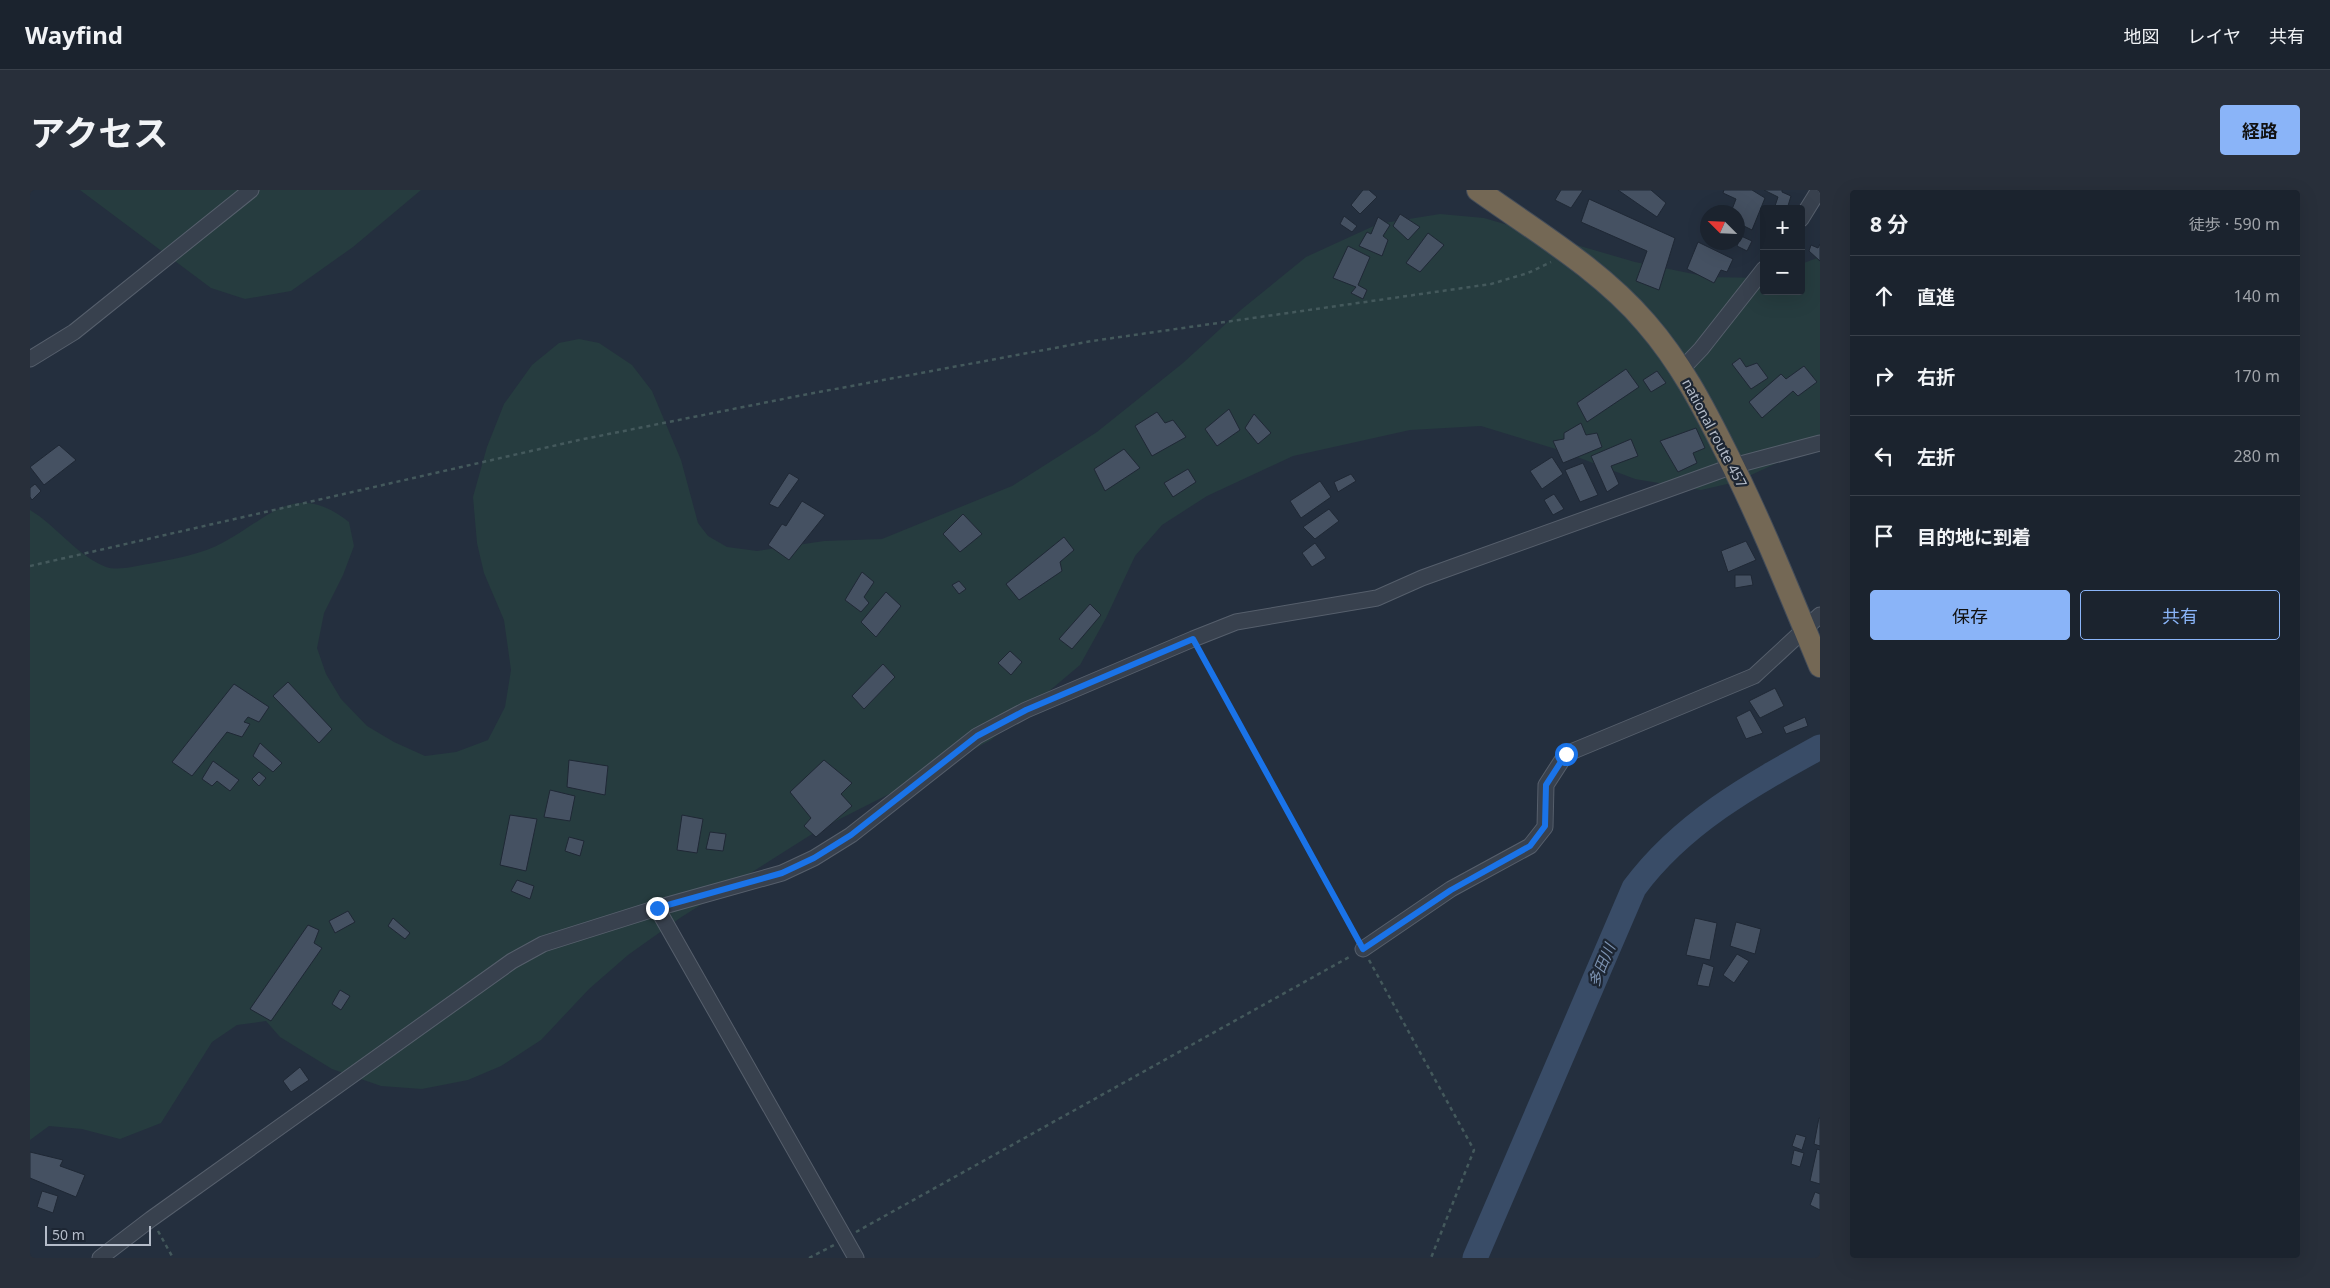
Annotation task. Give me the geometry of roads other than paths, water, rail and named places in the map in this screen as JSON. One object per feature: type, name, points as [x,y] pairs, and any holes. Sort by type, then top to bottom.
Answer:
[{"type":"highway","name":"national route 457","points":[[1478,190],[1592,272],[1646,323],[1681,370],[1695,391],[1812,622],[1820,666]]},
{"type":"street","points":[[30,359],[88,321],[251,190]]},
{"type":"street","points":[[1805,213],[1819,190]]},
{"type":"street","points":[[1681,370],[1701,349],[1760,274]]},
{"type":"street","points":[[100,1258],[151,1219],[512,960],[543,944],[657,908],[782,873],[814,858],[851,835],[977,736],[1026,710],[1236,622],[1377,598],[1422,578],[1733,466],[1820,443]]},
{"type":"street","points":[[1363,949],[1451,890],[1530,846],[1545,826],[1546,785],[1566,754],[1754,676],[1812,622]]},
{"type":"street","points":[[657,908],[856,1258]]},
{"type":"waterway","name":"多田川","points":[[1475,1258],[1634,888],[1674,844],[1719,807],[1820,747]]}]
